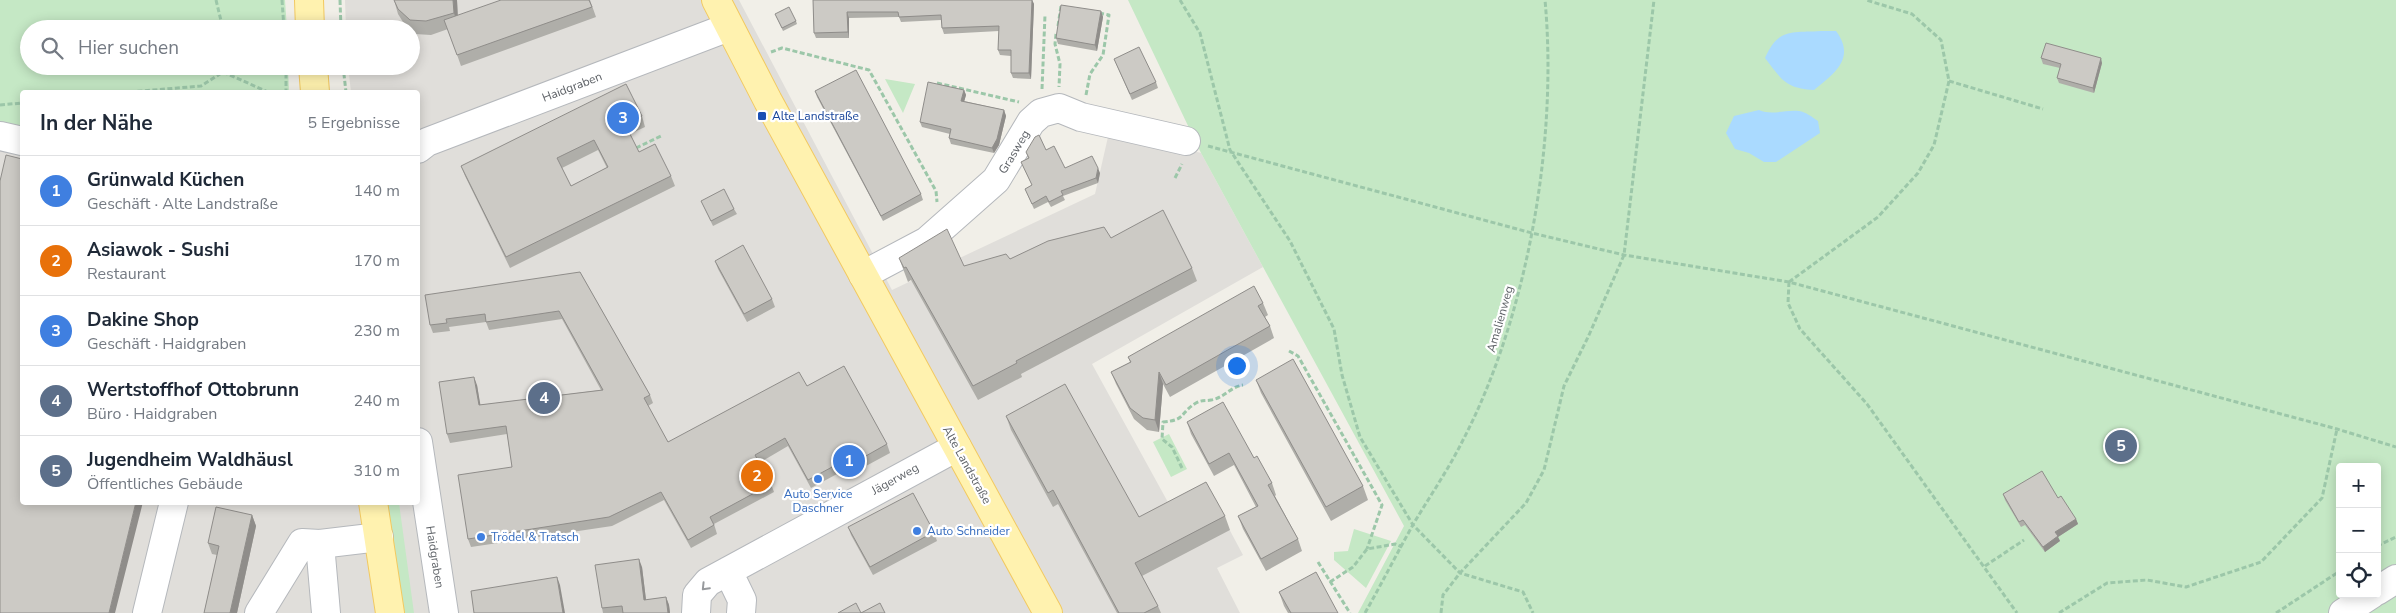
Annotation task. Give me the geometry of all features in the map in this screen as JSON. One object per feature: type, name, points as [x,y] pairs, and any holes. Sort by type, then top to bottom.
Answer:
[{"type":"main road","points":[[309,0],[310,20]]},
{"type":"main road","name":"Alte Landstraße","points":[[716,0],[1048,613]]},
{"type":"main road","points":[[314,75],[315,90]]},
{"type":"main road","points":[[374,505],[390,613]]},
{"type":"street","name":"Haidgraben","points":[[420,148],[427,142],[729,27]]},
{"type":"street","points":[[1061,112],[1186,142]]},
{"type":"street","name":"Grasweg","points":[[863,274],[927,241],[996,180],[1032,122],[1061,112]]},
{"type":"street","points":[[0,136],[20,141]]},
{"type":"street","name":"Jägerweg","points":[[696,613],[697,595],[708,582],[957,447]]},
{"type":"street","name":"Haidgraben","points":[[420,455],[444,613]]},
{"type":"street","points":[[147,613],[173,505]]},
{"type":"street","points":[[259,613],[302,543],[320,544],[379,537]]},
{"type":"street","points":[[320,544],[326,613]]},
{"type":"street","points":[[728,571],[742,600],[741,613]]},
{"type":"street","points":[[2381,588],[2396,579]]},
{"type":"street","points":[[2343,613],[2366,598]]},
{"type":"path","points":[[216,0],[221,20]]},
{"type":"path","points":[[282,0],[283,20]]},
{"type":"path","points":[[340,0],[341,20]]},
{"type":"path","points":[[1180,0],[1200,33],[1230,150],[1290,241],[1334,329],[1342,375],[1360,437],[1413,525],[1460,574],[1524,592],[1533,613]]},
{"type":"path","name":"Amalienweg","points":[[1365,613],[1413,525],[1463,441],[1502,349],[1532,233],[1546,125],[1548,39],[1545,0]]},
{"type":"path","points":[[1441,613],[1443,595],[1526,503],[1544,470],[1564,386],[1624,255],[1654,0]]},
{"type":"path","points":[[1789,282],[1878,218],[1918,173],[1934,145],[1949,81],[1941,40],[1912,14],[1866,0]]},
{"type":"path","points":[[1061,112],[1060,64],[1055,44],[1061,6],[1073,8]]},
{"type":"path","points":[[1061,112],[1103,55],[1108,15],[1094,12]]},
{"type":"path","points":[[1046,15],[1061,112]]},
{"type":"path","points":[[771,52],[782,48],[869,70],[936,191],[937,209]]},
{"type":"path","points":[[154,90],[201,86],[218,75]]},
{"type":"path","points":[[230,75],[264,90]]},
{"type":"path","points":[[286,75],[286,90]]},
{"type":"path","points":[[345,75],[346,90]]},
{"type":"path","points":[[1949,81],[2043,109]]},
{"type":"path","points":[[937,84],[1061,112]]},
{"type":"path","points":[[0,105],[20,103]]},
{"type":"path","points":[[636,148],[663,135]]},
{"type":"path","points":[[1186,142],[1230,150],[1532,233],[1624,255],[1789,282],[2337,429],[2396,447]]},
{"type":"path","points":[[1789,282],[1788,304],[1800,329],[1866,404],[1985,566],[2017,613]]},
{"type":"path","points":[[1289,350],[1298,356],[1382,505],[1366,549],[1353,567],[1330,582]]},
{"type":"path","points":[[1182,468],[1172,446],[1162,440],[1163,422],[1178,420],[1194,404],[1202,400],[1219,397],[1233,386],[1243,385]]},
{"type":"path","points":[[2059,613],[2107,583],[2147,580],[2186,587],[2261,562],[2322,498],[2337,429]]},
{"type":"path","points":[[2381,544],[2396,537]]},
{"type":"path","points":[[1985,566],[2024,540]]},
{"type":"path","points":[[1366,549],[1395,544],[1402,547]]},
{"type":"path","points":[[1318,562],[1350,613]]},
{"type":"path","points":[[2276,613],[2336,574]]},
{"type":"shaded area","points":[[345,0],[739,0],[892,290],[1095,194],[1110,128],[1201,153],[1263,267],[1092,364],[1175,515],[1211,495],[1243,555],[1217,568],[1240,613],[0,613],[0,113],[20,111],[20,505],[420,505],[420,90],[351,90],[349,75],[420,75],[420,20],[346,20]]},
{"type":"green space","points":[[0,0],[285,0],[286,20],[20,20],[20,75],[288,75],[289,90],[20,90],[20,130],[0,125]]},
{"type":"green space","points":[[1128,0],[2396,0],[2396,613],[1358,613],[1404,526],[1201,153]]},
{"type":"green space","points":[[885,79],[915,84],[903,113]]},
{"type":"green space","points":[[1169,434],[1187,469],[1171,477],[1153,442]]},
{"type":"green space","points":[[385,505],[399,505],[414,613],[400,613]]},
{"type":"green space","points":[[1354,529],[1391,541],[1366,588],[1334,560],[1334,552],[1348,551]]},
{"type":"water","points":[[1836,31],[1842,41],[1844,49],[1840,64],[1814,90],[1796,87],[1785,82],[1765,58],[1770,48],[1775,41],[1787,34]]},
{"type":"water","points":[[1759,110],[1764,112],[1804,112],[1818,121],[1820,133],[1776,162],[1764,162],[1749,153],[1735,149],[1726,133],[1734,116]]},
{"type":"building","points":[[394,0],[453,0],[454,13],[426,21],[410,20],[398,9]]},
{"type":"building","points":[[501,0],[589,0],[592,7],[457,55],[444,20]]},
{"type":"building","points":[[813,0],[1032,0],[1029,73],[1011,73],[1011,50],[998,50],[999,26],[942,28],[941,15],[899,17],[898,12],[847,12],[848,32],[814,33]]},
{"type":"building","points":[[1061,5],[1101,11],[1095,45],[1056,38]]},
{"type":"building","points":[[789,7],[796,21],[782,28],[775,14]]},
{"type":"building","points":[[2046,43],[2101,58],[2093,88],[2057,78],[2061,64],[2041,58]]},
{"type":"building","points":[[1139,47],[1156,82],[1130,94],[1114,59]]},
{"type":"building","points":[[856,70],[921,194],[881,216],[815,91]]},
{"type":"building","points":[[928,82],[964,90],[961,101],[1004,110],[997,139],[992,148],[949,138],[951,129],[920,122]]},
{"type":"building","points":[[626,84],[642,116],[625,124],[639,152],[655,144],[671,176],[506,257],[461,166]],"holes":[[[594,140],[608,167],[571,186],[557,158]]]},
{"type":"building","points":[[1039,135],[1046,150],[1054,146],[1065,168],[1092,156],[1098,168],[1096,178],[1061,191],[1063,195],[1049,202],[1046,196],[1032,204],[1025,189],[1032,185],[1021,162],[1029,158],[1026,152],[1035,137]]},
{"type":"building","points":[[6,155],[20,158],[20,505],[135,505],[109,613],[0,613],[0,181]]},
{"type":"building","points":[[724,189],[734,209],[711,221],[701,201]]},
{"type":"building","points":[[1163,210],[1192,268],[1016,361],[1017,363],[973,386],[906,267],[904,268],[899,258],[947,229],[964,266],[1006,254],[1010,259],[1048,241],[1104,227],[1111,238]]},
{"type":"building","points":[[743,245],[772,299],[744,314],[715,261]]},
{"type":"building","points":[[580,272],[650,395],[644,398],[668,442],[799,372],[807,386],[844,366],[887,444],[850,465],[847,459],[808,480],[785,438],[755,455],[771,484],[710,517],[714,525],[688,540],[661,492],[609,517],[468,539],[458,475],[512,467],[506,426],[447,434],[439,382],[474,377],[479,405],[603,390],[559,311],[486,322],[485,314],[446,319],[447,323],[430,325],[425,295]]},
{"type":"building","points":[[1254,286],[1263,303],[1258,306],[1270,326],[1166,385],[1159,372],[1155,420],[1143,418],[1130,408],[1111,372],[1131,362],[1128,357]]},
{"type":"building","points":[[1293,359],[1363,486],[1326,507],[1256,380]]},
{"type":"building","points":[[1065,384],[1139,517],[1206,482],[1225,516],[1135,563],[1158,606],[1144,613],[1119,613],[1053,490],[1048,493],[1006,416]]},
{"type":"building","points":[[1223,402],[1254,458],[1257,456],[1272,483],[1268,485],[1298,539],[1261,559],[1238,516],[1258,506],[1229,453],[1209,464],[1187,422]]},
{"type":"building","points":[[2042,471],[2058,498],[2061,496],[2076,519],[2055,532],[2058,536],[2043,547],[2023,520],[2019,522],[2003,494]]},
{"type":"building","points":[[913,493],[934,532],[870,567],[848,527]]},
{"type":"building","points":[[216,507],[252,515],[230,613],[204,613],[219,546],[208,543]]},
{"type":"building","points":[[639,559],[644,600],[666,597],[668,613],[623,613],[622,606],[602,608],[595,565]]},
{"type":"building","points":[[1316,572],[1338,613],[1291,613],[1279,592]]},
{"type":"building","points":[[557,577],[563,613],[474,613],[471,591]]},
{"type":"building","points":[[856,603],[861,613],[838,613]]},
{"type":"building","points":[[880,603],[885,613],[861,613]]},
{"type":"place","name":"Alte Landstraße","points":[[762,116]]},
{"type":"place","name":"Dakine Shop","points":[[623,118]]},
{"type":"place","name":"Wertstoffhof Ottobrunn","points":[[544,398]]},
{"type":"place","name":"Jugendheim Waldhäusl","points":[[2121,446]]},
{"type":"place","name":"Grünwald Küchen","points":[[849,461]]},
{"type":"place","name":"Asiawok - Sushi","points":[[757,476]]},
{"type":"place","name":"Auto Service Daschner","points":[[818,479]]},
{"type":"place","name":"Auto Schneider","points":[[917,531]]},
{"type":"place","name":"Trödel & Tratsch","points":[[481,537]]}]
